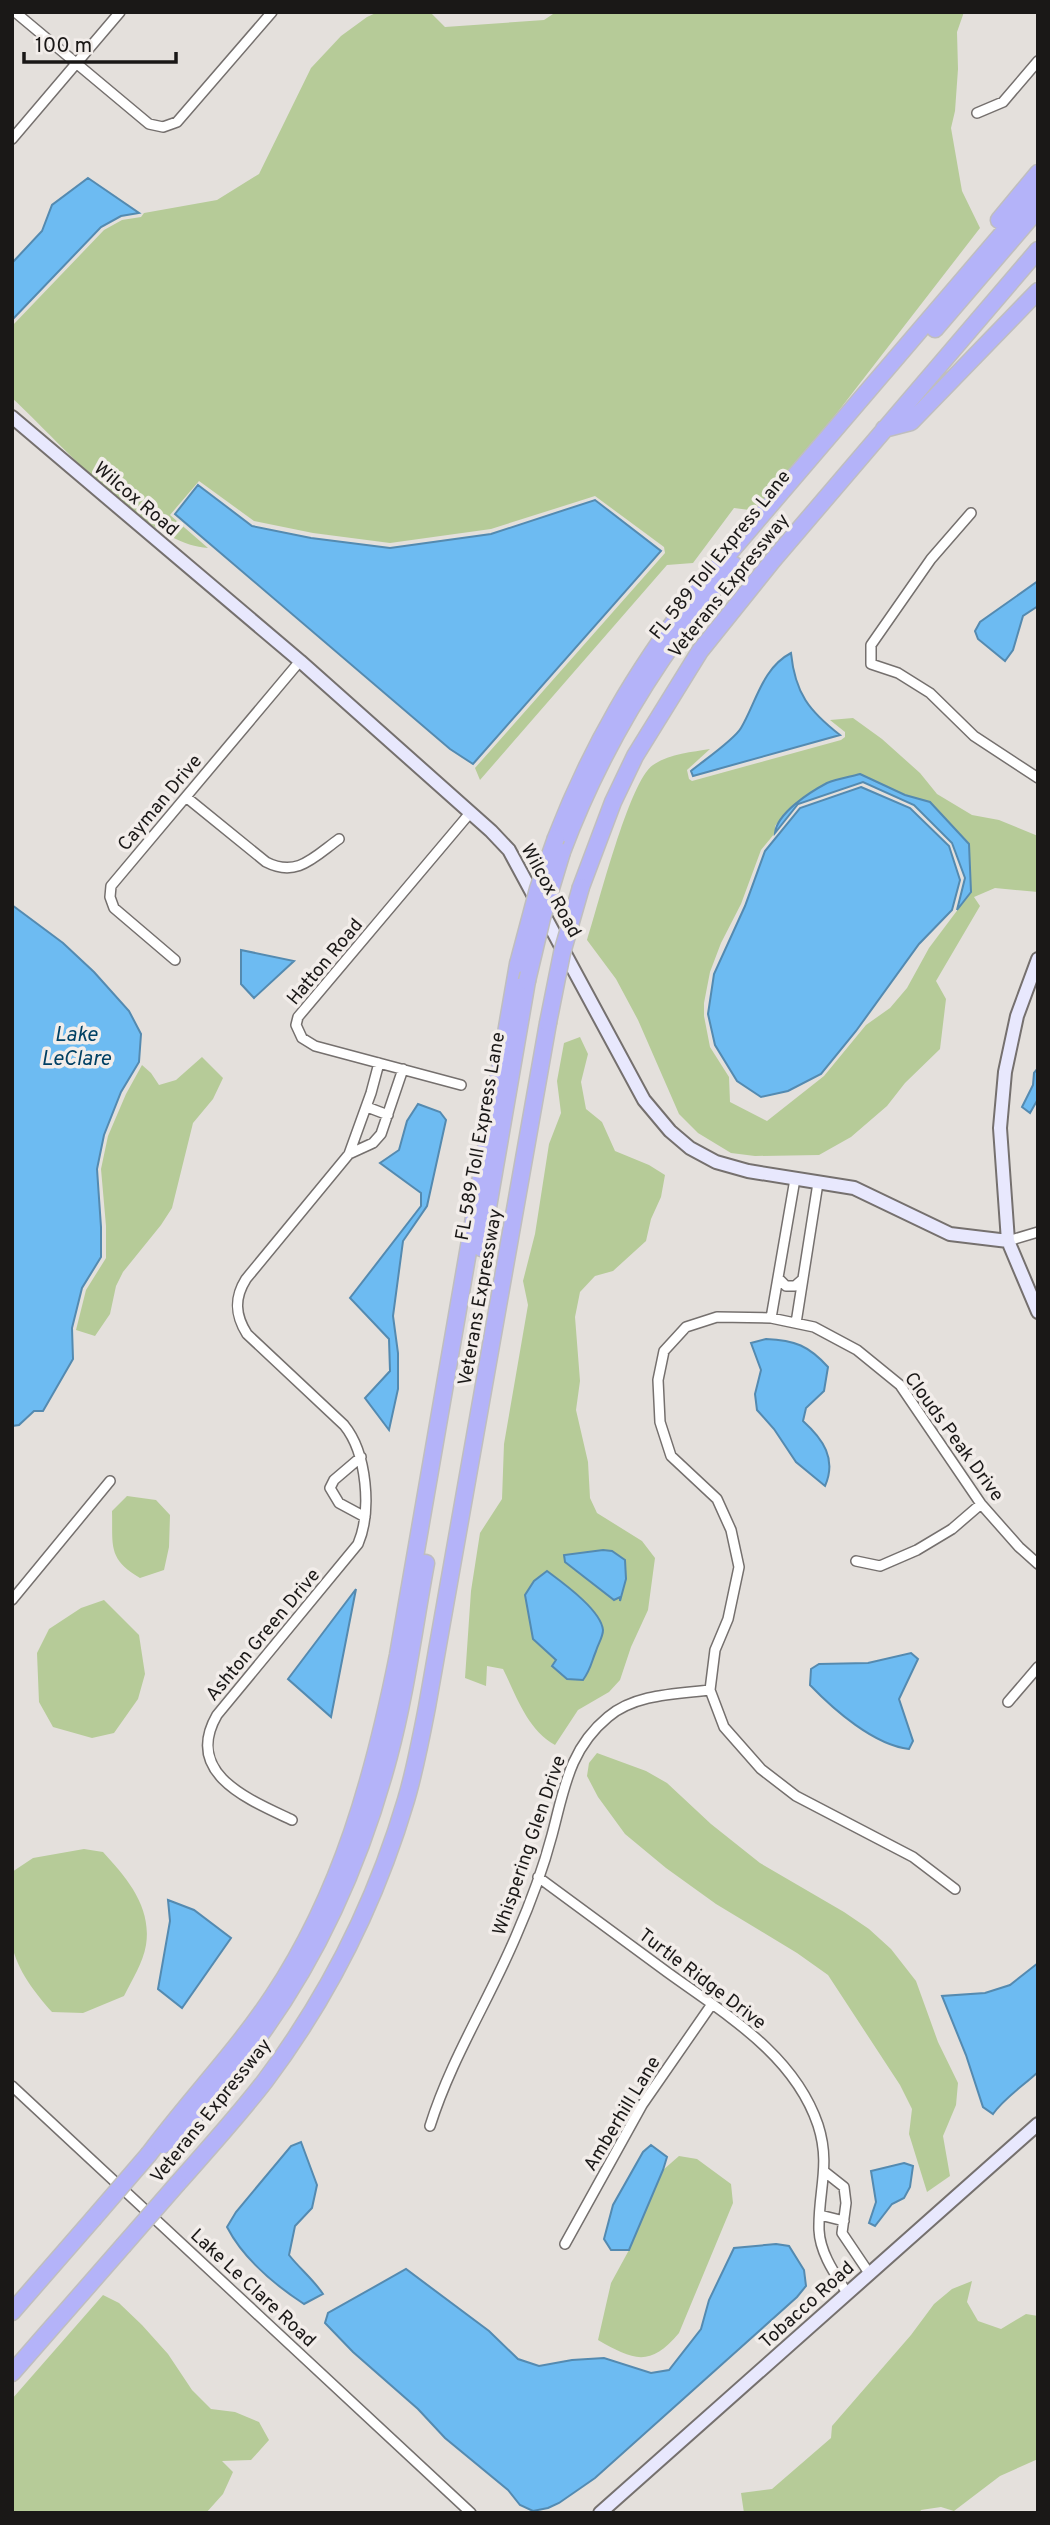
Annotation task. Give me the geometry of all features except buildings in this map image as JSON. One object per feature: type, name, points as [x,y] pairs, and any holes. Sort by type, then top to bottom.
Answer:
[{"type":"highway","points":[[985,253],[988,234],[1038,173]]},
{"type":"highway","name":"Veterans Expressway","points":[[12,2312],[149,2154],[232,2053],[274,1994],[309,1934],[353,1835],[384,1723],[398,1655],[518,964],[535,899],[559,845],[583,772],[604,730],[653,649],[695,593],[1038,191]]},
{"type":"highway","name":"FL 589 Toll Express Lane","points":[[149,2154],[180,2133],[242,2059],[281,2003],[336,1905],[380,1788],[398,1720],[527,981],[559,845],[620,724],[649,676],[706,597],[1038,209]]},
{"type":"highway","name":"Veterans Expressway","points":[[12,2374],[264,2081],[311,2013],[352,1940],[369,1902],[400,1820],[427,1707],[562,953],[581,887],[613,802],[635,757],[688,668],[725,618],[1038,250]]},
{"type":"highway","points":[[884,429],[911,422],[1038,291]]},
{"type":"street","points":[[15,12],[149,124],[163,127],[177,122],[272,12]]},
{"type":"street","points":[[12,139],[120,12]]},
{"type":"street","points":[[977,113],[1003,102],[1038,61]]},
{"type":"street","name":"Wilcox Road","points":[[12,416],[300,661],[509,850],[644,1100],[670,1131],[690,1148],[716,1163],[748,1171],[855,1188],[950,1234],[1008,1241]]},
{"type":"street","points":[[971,513],[931,559],[871,645],[872,664],[898,673],[930,693],[974,736],[1038,778]]},
{"type":"street","name":"Cayman Drive","points":[[175,960],[114,908],[110,897],[111,886],[300,661]]},
{"type":"street","points":[[186,797],[278,869],[296,869],[340,839]]},
{"type":"street","name":"Hatton Road","points":[[460,1085],[307,1042],[298,1033],[296,1025],[299,1017],[470,813]]},
{"type":"street","points":[[1038,959],[1017,1016],[1005,1072],[1000,1128],[1008,1241],[1038,1312]]},
{"type":"street","name":"Ashton Green Drive","points":[[292,1820],[249,1799],[222,1779],[212,1768],[209,1758],[209,1732],[217,1715],[353,1553],[362,1536],[365,1517],[361,1457],[355,1439],[344,1425],[247,1334],[237,1310],[239,1293],[246,1279],[349,1154],[379,1063]]},
{"type":"street","name":"Ashton Green Drive","points":[[349,1154],[378,1139],[403,1069]]},
{"type":"street","points":[[366,1107],[388,1115]]},
{"type":"street","points":[[771,1318],[795,1179]]},
{"type":"street","points":[[796,1323],[818,1183]]},
{"type":"street","points":[[1008,1241],[1038,1232]]},
{"type":"street","points":[[779,1279],[786,1286],[794,1286],[803,1278]]},
{"type":"street","name":"Clouds Peak Drive","points":[[955,1889],[913,1857],[796,1796],[761,1769],[724,1727],[710,1690],[715,1650],[727,1619],[739,1567],[731,1530],[717,1499],[671,1456],[660,1422],[659,1380],[664,1351],[686,1327],[717,1317],[771,1318],[814,1327],[857,1350],[900,1385],[981,1504],[1038,1564]]},
{"type":"street","points":[[361,1457],[334,1480],[330,1488],[339,1503],[365,1517]]},
{"type":"street","points":[[12,1600],[110,1481]]},
{"type":"street","points":[[856,1561],[880,1566],[917,1550],[952,1529],[981,1504]]},
{"type":"street","points":[[1009,1702],[1038,1667]]},
{"type":"street","name":"Whispering Glen Drive","points":[[430,2126],[439,2097],[462,2046],[494,1987],[518,1934],[552,1836],[564,1783],[582,1745],[608,1716],[641,1700],[710,1690]]},
{"type":"street","name":"Turtle Ridge Drive","points":[[538,1877],[740,2023],[787,2068],[813,2111],[824,2144],[825,2172],[819,2232],[829,2265],[847,2293]]},
{"type":"street","name":"Amberhill Lane","points":[[565,2244],[642,2105],[712,2004]]},
{"type":"street","name":"Lake Le Clare Road","points":[[12,2086],[471,2513]]},
{"type":"street","name":"Tobacco Road","points":[[600,2513],[1038,2124]]},
{"type":"street","points":[[825,2172],[844,2187],[846,2203],[842,2233],[869,2273]]},
{"type":"street","points":[[820,2215],[844,2221]]},
{"type":"green space","points":[[378,12],[430,12],[445,27],[544,20],[556,12],[964,12],[957,32],[958,69],[951,128],[962,191],[980,228],[789,475],[757,511],[734,508],[693,563],[667,565],[480,780],[475,768],[665,553],[664,547],[595,496],[491,529],[390,543],[313,533],[254,521],[199,481],[170,515],[208,548],[184,542],[158,529],[131,510],[12,398],[12,326],[104,230],[122,220],[141,217],[144,213],[217,200],[259,174],[311,68],[341,36]]},
{"type":"green space","points":[[853,718],[882,739],[920,773],[937,794],[972,815],[999,820],[1038,836],[1038,892],[995,888],[974,897],[980,906],[936,981],[946,999],[940,1049],[905,1083],[887,1106],[851,1137],[819,1155],[755,1156],[731,1153],[698,1133],[679,1114],[638,1020],[616,979],[587,940],[624,819],[634,794],[653,765],[673,756],[710,749],[687,770],[692,781],[841,740],[845,737],[845,732],[830,720]],"holes":[[[860,774],[905,795],[930,802],[969,844],[971,892],[929,948],[907,988],[890,1008],[866,1025],[824,1076],[767,1121],[730,1102],[729,1077],[710,1047],[704,1003],[710,972],[721,943],[741,904],[761,850],[787,812],[806,797]]]},
{"type":"green space","points":[[580,1037],[588,1054],[581,1082],[586,1109],[602,1122],[615,1151],[665,1175],[661,1197],[651,1219],[646,1241],[613,1271],[595,1276],[580,1292],[575,1317],[580,1381],[576,1410],[588,1462],[590,1498],[597,1513],[642,1541],[655,1558],[648,1610],[620,1680],[609,1692],[578,1710],[555,1745],[530,1721],[503,1669],[487,1666],[486,1686],[465,1678],[471,1591],[480,1533],[502,1499],[504,1444],[528,1305],[523,1281],[535,1234],[549,1144],[561,1113],[557,1081],[564,1043]]},
{"type":"green space","points":[[202,1057],[223,1078],[213,1099],[193,1123],[172,1208],[123,1272],[116,1286],[110,1314],[95,1336],[76,1330],[86,1290],[106,1258],[101,1169],[108,1136],[126,1094],[142,1065],[159,1085],[176,1080]]},
{"type":"green space","points":[[127,1496],[156,1500],[170,1515],[169,1547],[164,1570],[140,1578],[122,1564],[114,1550],[112,1511]]},
{"type":"green space","points":[[104,1600],[139,1635],[145,1674],[138,1699],[114,1733],[92,1738],[53,1727],[39,1702],[37,1653],[49,1629],[81,1608]]},
{"type":"green space","points":[[597,1753],[646,1771],[667,1783],[711,1824],[760,1863],[844,1912],[869,1929],[891,1949],[916,1981],[938,2042],[958,2083],[956,2105],[943,2136],[950,2176],[927,2192],[909,2134],[912,2109],[900,2085],[828,1975],[716,1904],[625,1834],[598,1797],[587,1776],[589,1763]]},
{"type":"green space","points":[[84,1849],[103,1852],[136,1894],[145,1918],[145,1952],[124,1996],[83,2013],[52,2012],[28,1981],[14,1954],[11,1927],[12,1872],[33,1858]]},
{"type":"green space","points":[[679,2156],[697,2159],[731,2184],[733,2203],[679,2333],[659,2352],[650,2356],[631,2356],[598,2340],[611,2283],[629,2250],[663,2170]]},
{"type":"green space","points":[[972,2281],[967,2302],[978,2321],[1001,2329],[1026,2314],[1038,2316],[1038,2459],[1000,2476],[954,2511],[941,2507],[921,2510],[919,2513],[744,2513],[741,2493],[772,2489],[831,2438],[832,2426],[911,2335],[934,2304],[952,2289]]},
{"type":"green space","points":[[103,2295],[119,2303],[142,2325],[168,2354],[192,2390],[211,2409],[235,2412],[259,2422],[269,2440],[251,2460],[222,2461],[233,2472],[223,2494],[206,2513],[12,2513],[12,2399]]},
{"type":"water","points":[[88,178],[139,213],[121,216],[101,227],[12,320],[12,263],[42,231],[52,205]]},
{"type":"water","points":[[198,485],[252,526],[311,538],[390,548],[491,534],[595,500],[661,551],[473,764],[450,749],[175,514]]},
{"type":"water","points":[[1038,581],[1038,606],[1023,616],[1013,650],[1005,661],[978,639],[975,631],[980,622]]},
{"type":"water","points":[[791,653],[796,679],[805,700],[820,718],[840,735],[693,776],[691,771],[741,728],[766,677]]},
{"type":"water","points":[[860,774],[905,795],[930,802],[969,844],[971,892],[957,910],[965,878],[952,843],[914,805],[863,782],[798,804],[775,833],[782,818],[804,798],[827,783]]},
{"type":"water","points":[[861,787],[910,808],[949,846],[960,880],[952,910],[919,944],[821,1074],[788,1091],[761,1097],[737,1081],[715,1045],[708,1014],[714,974],[745,906],[765,851],[800,808]]},
{"type":"water","name":"Lake LeClare","points":[[12,905],[63,943],[94,972],[129,1011],[141,1034],[139,1062],[121,1092],[104,1135],[97,1169],[101,1257],[82,1288],[72,1328],[73,1359],[43,1411],[34,1411],[19,1425],[12,1426]]},
{"type":"water","points":[[241,950],[294,961],[254,998],[241,984]]},
{"type":"water","points":[[1038,1068],[1038,1099],[1030,1113],[1022,1107]]},
{"type":"water","points":[[418,1104],[440,1112],[446,1120],[427,1206],[403,1241],[393,1316],[398,1353],[398,1389],[389,1430],[365,1398],[390,1371],[389,1339],[350,1298],[421,1206],[421,1193],[380,1163],[399,1150],[407,1121]]},
{"type":"water","points":[[766,1339],[801,1345],[828,1367],[824,1391],[806,1408],[803,1421],[822,1442],[829,1458],[825,1486],[796,1462],[774,1429],[757,1410],[755,1394],[761,1370],[751,1343]]},
{"type":"water","points":[[612,1551],[625,1560],[626,1579],[620,1601],[620,1597],[614,1600],[565,1562],[564,1555]]},
{"type":"water","points":[[547,1571],[589,1606],[601,1622],[602,1635],[583,1680],[567,1679],[552,1666],[556,1660],[533,1639],[525,1595],[534,1581]]},
{"type":"water","points":[[356,1589],[331,1717],[288,1679]]},
{"type":"water","points":[[911,1653],[918,1659],[899,1699],[913,1741],[909,1749],[882,1741],[855,1725],[810,1685],[811,1669],[819,1664],[868,1663]]},
{"type":"water","points":[[168,1900],[194,1910],[231,1938],[182,2008],[158,1989],[170,1921]]},
{"type":"water","points":[[1038,1963],[1038,2072],[1008,2097],[993,2114],[983,2107],[942,1996],[985,1993],[1010,1985]]},
{"type":"water","points":[[301,2142],[317,2185],[312,2208],[295,2226],[289,2255],[323,2294],[304,2304],[261,2270],[227,2227],[236,2212],[291,2146]]},
{"type":"water","points":[[651,2145],[667,2157],[663,2170],[629,2250],[611,2250],[604,2239],[613,2205],[643,2152]]},
{"type":"water","points":[[904,2163],[913,2166],[910,2187],[904,2198],[892,2204],[875,2226],[869,2223],[876,2202],[871,2171]]},
{"type":"water","points":[[776,2244],[789,2246],[804,2270],[806,2286],[797,2297],[595,2478],[559,2503],[533,2511],[520,2505],[508,2490],[445,2438],[418,2409],[353,2352],[325,2323],[328,2313],[406,2269],[489,2331],[518,2359],[539,2366],[604,2358],[651,2373],[669,2370],[701,2329],[709,2300],[734,2248]]}]
